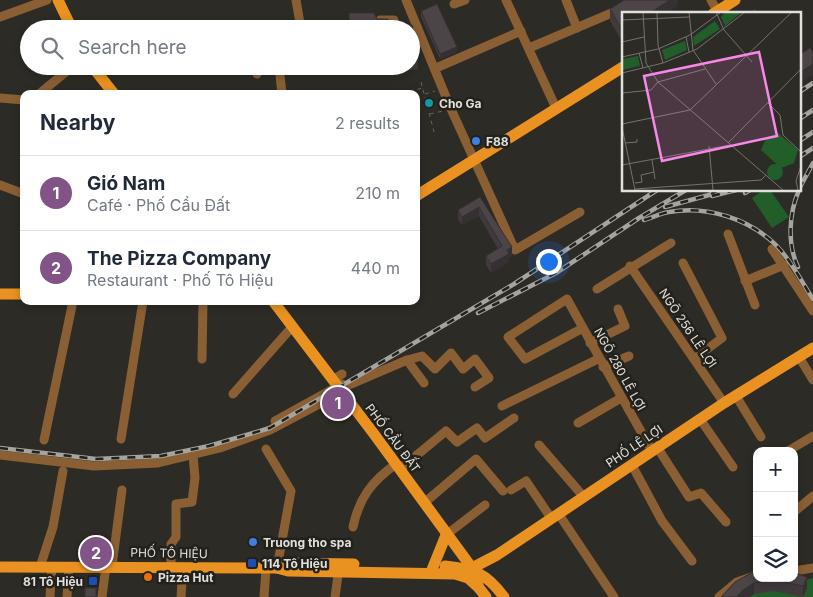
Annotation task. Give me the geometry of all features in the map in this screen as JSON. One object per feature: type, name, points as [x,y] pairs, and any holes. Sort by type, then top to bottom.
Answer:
[{"type":"main road","points":[[58,0],[68,20]]},
{"type":"main road","points":[[717,12],[735,0]]},
{"type":"main road","points":[[420,193],[622,68]]},
{"type":"main road","points":[[99,75],[111,90]]},
{"type":"main road","points":[[0,294],[20,294]]},
{"type":"main road","name":"PHỐ CẦU ĐẤT","points":[[276,305],[292,327],[340,383],[446,535],[472,568]]},
{"type":"main road","name":"PHỐ LÊ LỢI","points":[[472,568],[497,554],[724,403],[813,348]]},
{"type":"main road","points":[[432,568],[446,535]]},
{"type":"main road","name":"PHỐ TÔ HIỆU","points":[[0,567],[271,568],[288,571],[339,568],[472,568]]},
{"type":"main road","name":"PHỐ TÔ HIỆU","points":[[432,568],[468,578],[483,593]]},
{"type":"main road","points":[[472,568],[483,593]]},
{"type":"main road","points":[[472,568],[491,580],[504,597]]},
{"type":"street","points":[[0,16],[47,0]]},
{"type":"street","points":[[296,0],[299,20]]},
{"type":"street","points":[[406,0],[414,20]]},
{"type":"street","points":[[454,4],[465,0]]},
{"type":"street","points":[[506,0],[556,108]]},
{"type":"street","points":[[566,0],[577,28]]},
{"type":"street","points":[[711,0],[716,12]]},
{"type":"street","points":[[528,48],[614,12]]},
{"type":"street","points":[[380,20],[394,20]]},
{"type":"street","points":[[436,68],[521,31]]},
{"type":"street","points":[[420,35],[515,250],[580,212]]},
{"type":"street","points":[[420,50],[426,51]]},
{"type":"street","points":[[44,90],[62,75]]},
{"type":"street","points":[[280,75],[282,90]]},
{"type":"street","points":[[0,98],[20,100]]},
{"type":"street","points":[[0,185],[20,192]]},
{"type":"street","points":[[728,234],[755,305]]},
{"type":"street","points":[[596,289],[630,266],[671,243]]},
{"type":"street","points":[[772,249],[813,311]]},
{"type":"street","points":[[683,263],[722,338],[694,359]]},
{"type":"street","points":[[745,281],[784,265]]},
{"type":"street","name":"NGÕ 256 LÊ LỢI","points":[[630,266],[724,403]]},
{"type":"street","name":"NGÕ 280 LÊ LỢI","points":[[583,328],[525,359],[508,337],[567,299],[583,328],[601,363],[621,398],[689,497],[701,493],[726,522]]},
{"type":"street","points":[[44,440],[73,305]]},
{"type":"street","points":[[121,439],[142,305]]},
{"type":"street","points":[[202,359],[203,305]]},
{"type":"street","points":[[590,342],[625,326],[618,309]]},
{"type":"street","points":[[232,394],[292,327]]},
{"type":"street","points":[[340,383],[344,387],[407,360],[422,356],[435,369],[451,353],[463,369],[475,359],[489,378],[475,387]]},
{"type":"street","points":[[502,406],[601,363],[629,356]]},
{"type":"street","points":[[799,357],[813,380]]},
{"type":"street","points":[[407,360],[424,383]]},
{"type":"street","points":[[268,425],[340,383],[354,378]]},
{"type":"street","points":[[0,456],[94,466],[158,464],[220,448],[270,430],[340,383]]},
{"type":"street","points":[[736,396],[761,436]]},
{"type":"street","points":[[578,423],[621,398]]},
{"type":"street","points":[[353,527],[357,509],[367,490],[446,430],[457,442],[477,428],[485,438],[514,418]]},
{"type":"street","points":[[700,420],[733,467]]},
{"type":"street","points":[[795,447],[813,436]]},
{"type":"street","points":[[539,445],[584,496]]},
{"type":"street","points":[[264,597],[291,491],[266,449]]},
{"type":"street","points":[[181,597],[177,567],[171,544],[176,537],[176,504],[192,502],[195,478],[193,455]]},
{"type":"street","points":[[424,503],[476,459],[507,490],[526,481],[554,515],[614,597]]},
{"type":"street","points":[[632,465],[662,521],[692,561]]},
{"type":"street","points":[[50,597],[46,567],[63,471]]},
{"type":"street","points":[[102,597],[122,490]]},
{"type":"street","points":[[798,509],[813,496]]},
{"type":"street","points":[[446,535],[485,505]]},
{"type":"street","points":[[67,597],[69,567]]},
{"type":"street","points":[[335,597],[339,568]]},
{"type":"street","points":[[798,570],[813,568]]},
{"type":"street","points":[[719,597],[736,582],[753,576]]},
{"type":"path","points":[[421,82],[434,132]]},
{"type":"path","points":[[415,90],[422,88]]},
{"type":"path","points":[[424,94],[443,89]]},
{"type":"path","points":[[429,115],[451,108]]},
{"type":"green space","points":[[762,191],[771,191],[789,217],[772,228],[752,198]]},
{"type":"green space","points":[[813,578],[813,597],[732,597],[798,582]]},
{"type":"building","points":[[624,0],[670,0],[651,12],[622,12],[622,30],[610,9]]},
{"type":"building","points":[[437,4],[457,47],[440,54],[421,11]]},
{"type":"building","points":[[349,13],[374,13],[377,19],[388,20],[349,20]]},
{"type":"building","points":[[810,48],[813,52],[813,64],[800,72],[800,54]]},
{"type":"building","points":[[480,197],[512,247],[507,250],[509,254],[491,264],[486,256],[502,246],[479,207],[462,217],[458,210]]},
{"type":"building","points":[[753,573],[753,582],[761,582],[754,583],[736,597],[721,597],[735,582]]},
{"type":"building","points":[[798,574],[807,577],[803,586],[784,582],[798,582]]},
{"type":"building","points":[[85,588],[96,588],[96,597],[85,597]]},
{"type":"railway","points":[[800,91],[813,83]]},
{"type":"railway","points":[[800,118],[813,110]]},
{"type":"railway","points":[[800,140],[813,132]]},
{"type":"railway","points":[[800,156],[813,148]]},
{"type":"railway","points":[[800,187],[813,163]]},
{"type":"railway","points":[[0,448],[96,459],[161,456],[209,446],[270,428],[514,284],[655,191]]},
{"type":"railway","points":[[478,313],[556,273],[639,218],[684,191]]},
{"type":"railway","points":[[665,207],[717,191]]},
{"type":"railway","points":[[712,196],[732,191]]},
{"type":"railway","points":[[798,267],[792,248],[791,218],[799,191]]},
{"type":"railway","points":[[644,220],[683,210],[712,213],[740,221],[776,245],[791,264],[813,299]]},
{"type":"place","name":"Cho Ga","points":[[429,103]]},
{"type":"place","name":"F88","points":[[476,141]]},
{"type":"place","name":"Gió Nam","points":[[338,403]]},
{"type":"place","name":"Truong tho spa","points":[[253,542]]},
{"type":"place","name":"The Pizza Company","points":[[96,553]]},
{"type":"place","name":"114 Tô Hiệu","points":[[252,563]]},
{"type":"place","name":"Pizza Hut","points":[[148,577]]},
{"type":"place","name":"81 Tô Hiệu","points":[[93,581]]}]
